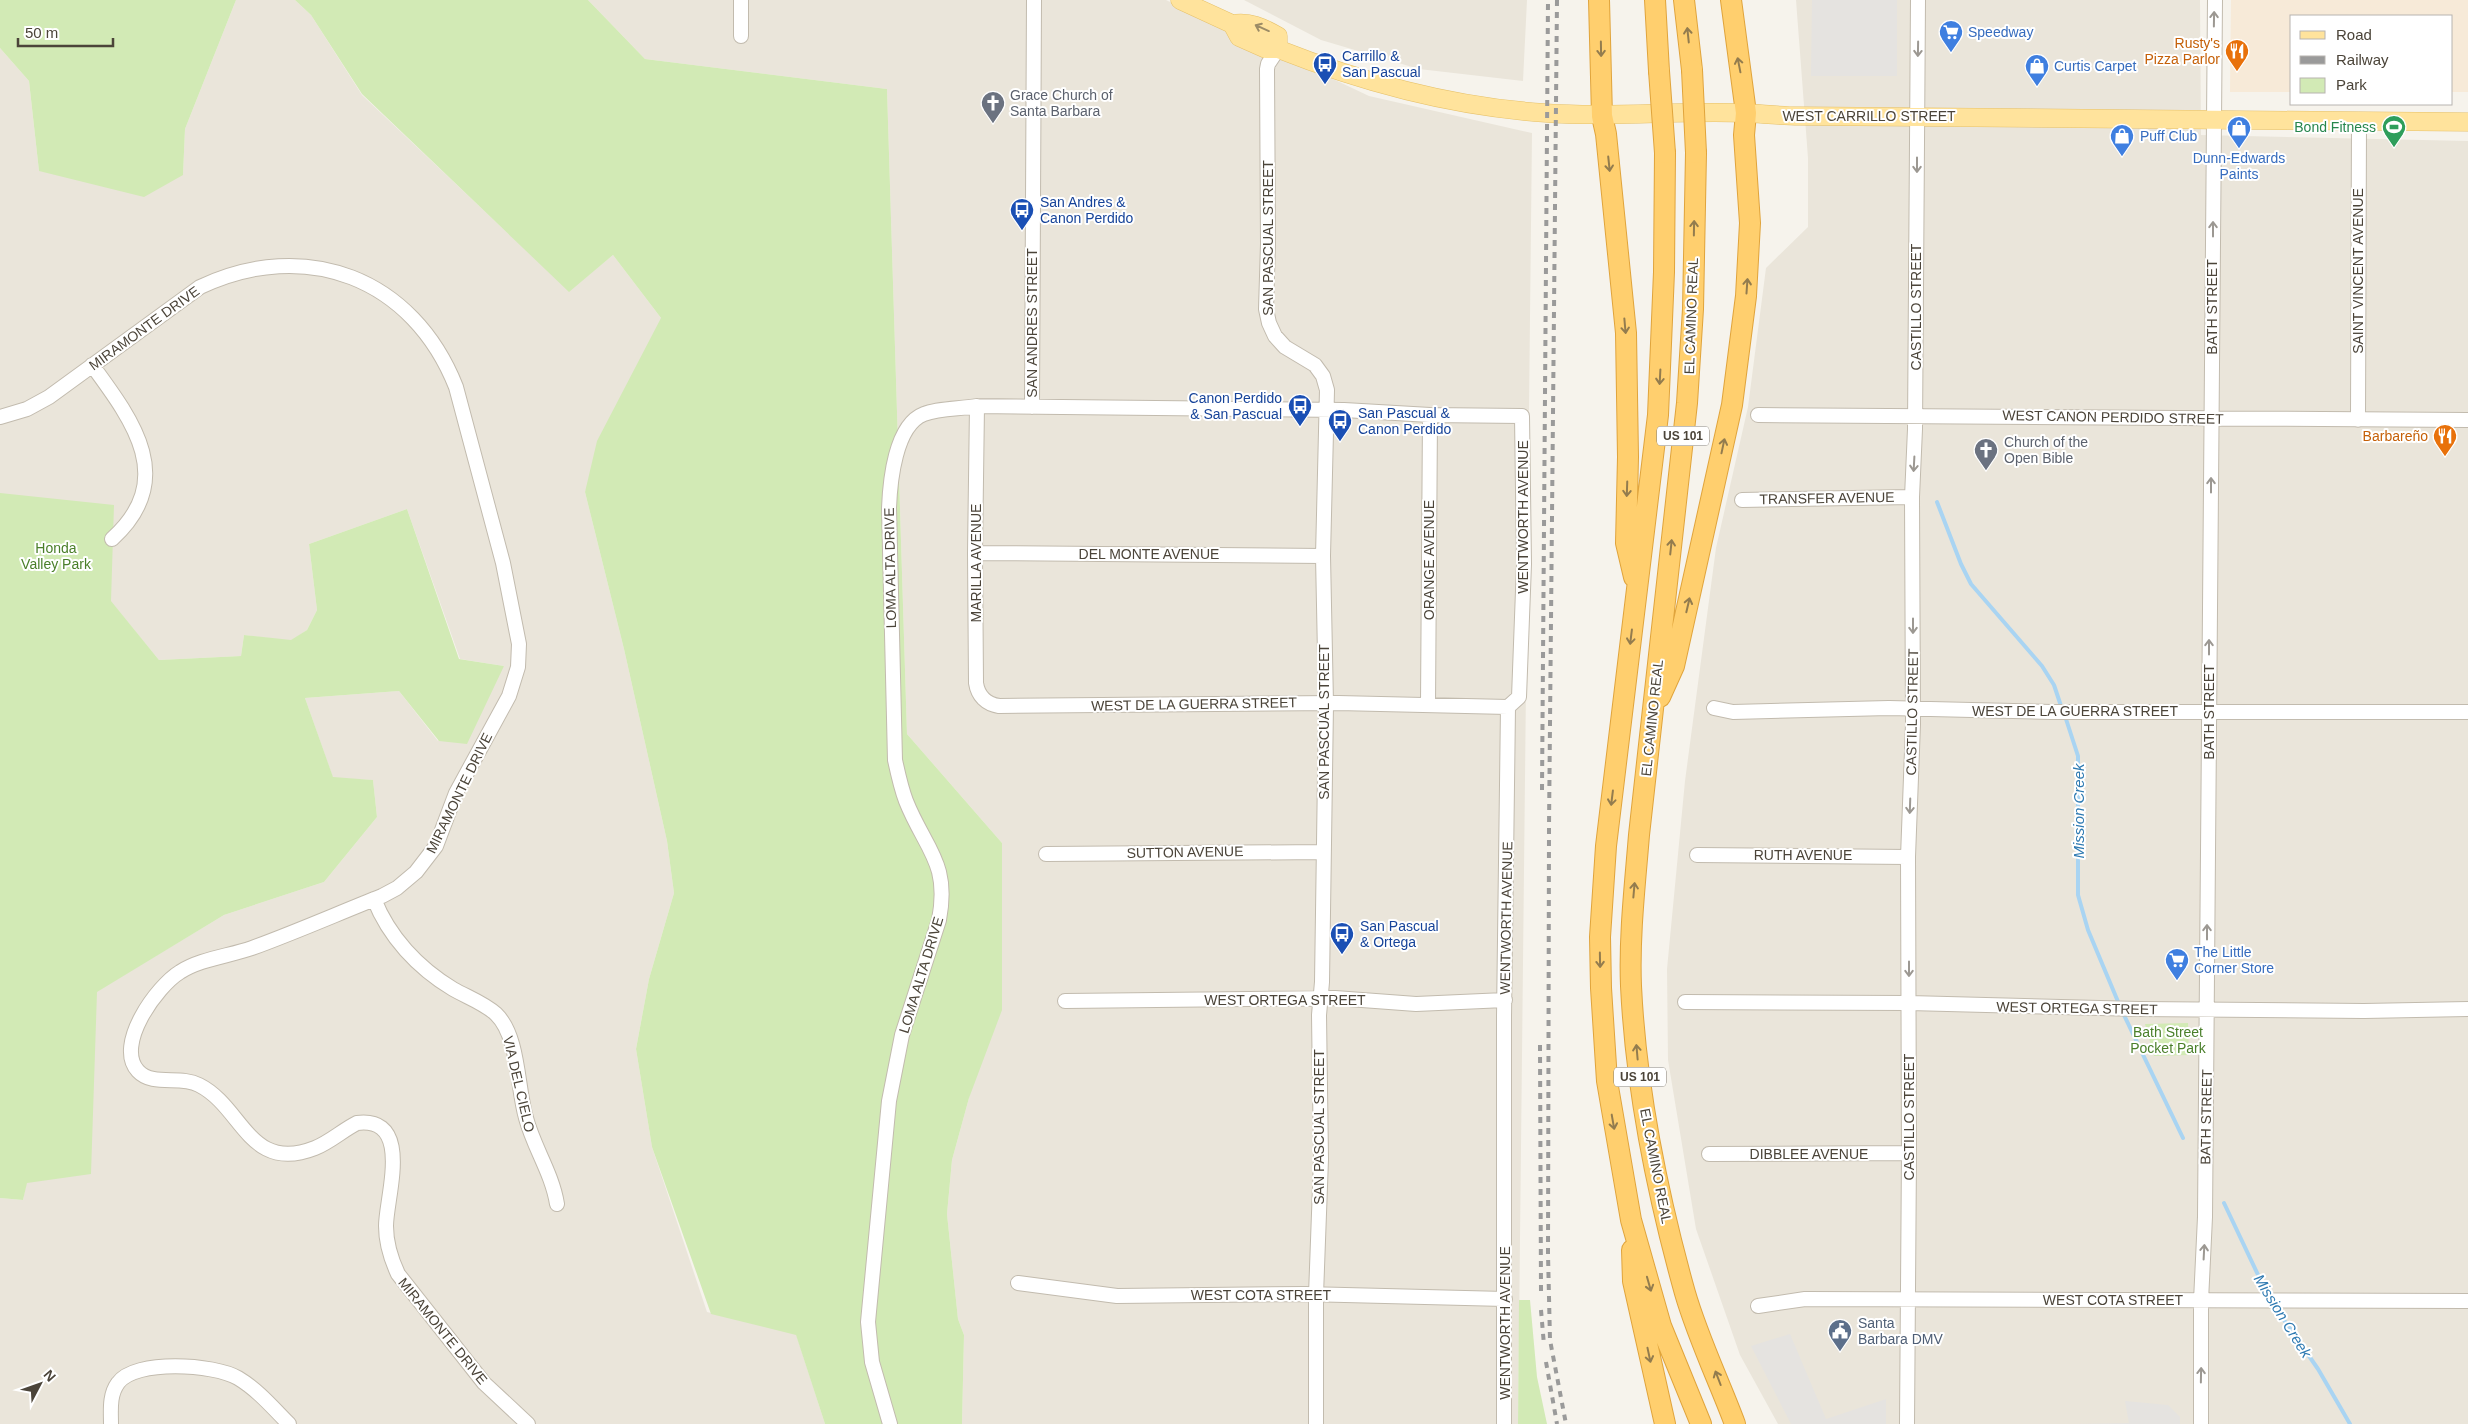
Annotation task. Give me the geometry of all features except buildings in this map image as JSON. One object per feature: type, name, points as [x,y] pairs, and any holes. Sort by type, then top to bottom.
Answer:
[{"type":"highway","points":[[1599,0],[1602,116],[1606,134],[1626,333],[1628,457],[1626,543],[1637,588]]},
{"type":"highway","name":"EL CAMINO REAL","points":[[1655,0],[1665,153],[1664,272],[1658,415],[1605,854],[1600,938],[1601,988],[1607,1081],[1631,1220],[1661,1326],[1701,1424]]},
{"type":"highway","name":"EL CAMINO REAL","points":[[1684,0],[1692,70],[1696,153],[1693,309],[1688,394],[1651,717],[1633,904],[1631,985],[1645,1118],[1662,1207],[1686,1295],[1735,1424]]},
{"type":"highway","points":[[1651,717],[1674,666],[1725,441],[1736,378],[1750,223],[1744,136],[1746,113],[1731,0]]},
{"type":"highway","points":[[1631,1220],[1633,1281],[1665,1424]]},
{"type":"main road","points":[[1180,0],[1232,24],[1246,22],[1271,32],[1278,36],[1278,49]]},
{"type":"main road","name":"WEST CARRILLO STREET","points":[[1278,49],[1350,76],[1454,102],[1536,112],[1602,116],[1746,113],[1770,116],[2468,122]]},
{"type":"street","points":[[741,0],[741,36]]},
{"type":"street","name":"SAN ANDRES STREET","points":[[1032,407],[1034,0]]},
{"type":"street","name":"CASTILLO STREET","points":[[1907,1424],[1909,1298],[1908,857],[1913,709],[1912,497],[1916,415],[1918,0]]},
{"type":"street","name":"BATH STREET","points":[[2201,1424],[2201,1301],[2205,1217],[2207,1010],[2214,0]]},
{"type":"street","name":"SAN PASCUAL STREET","points":[[1278,49],[1268,64],[1267,69],[1268,244],[1266,309],[1271,330],[1280,342],[1310,360],[1323,376],[1327,390],[1323,556],[1326,704],[1321,999],[1319,1014],[1320,1159],[1316,1294],[1316,1424]]},
{"type":"street","name":"SAINT VINCENT AVENUE","points":[[2358,420],[2359,122]]},
{"type":"street","name":"MIRAMONTE DRIVE","points":[[0,417],[27,409],[42,401],[200,287],[241,271],[265,266],[290,265],[333,271],[368,284],[389,297],[422,328],[437,348],[449,370],[456,388],[503,562],[520,644],[518,667],[509,696],[456,793],[436,846],[416,872],[397,888],[374,899],[251,948],[179,972],[168,981],[145,1012],[132,1038],[130,1052],[131,1060],[139,1072],[146,1076],[153,1079],[182,1079],[206,1089],[230,1110],[244,1133],[271,1150],[299,1152],[313,1149],[357,1123],[372,1123],[379,1127],[389,1139],[394,1155],[386,1224],[390,1256],[398,1274],[484,1383],[528,1424]]},
{"type":"street","points":[[92,365],[130,420],[140,442],[146,472],[145,489],[139,506],[126,525],[112,539]]},
{"type":"street","points":[[977,406],[1327,410],[1430,415]]},
{"type":"street","name":"LOMA ALTA DRIVE","points":[[890,1424],[872,1362],[868,1322],[888,1111],[902,1034],[939,920],[942,902],[939,870],[927,839],[906,800],[899,777],[894,742],[890,486],[896,458],[906,430],[917,418],[931,413],[977,406]]},
{"type":"street","name":"MARILLA AVENUE","points":[[977,406],[976,683],[981,696],[992,705],[999,706]]},
{"type":"street","name":"WENTWORTH AVENUE","points":[[1430,415],[1522,416],[1523,637],[1519,697],[1508,707],[1504,1424]]},
{"type":"street","name":"ORANGE AVENUE","points":[[1428,704],[1430,415]]},
{"type":"street","name":"WEST CANON PERDIDO STREET","points":[[1758,415],[2468,420]]},
{"type":"street","name":"TRANSFER AVENUE","points":[[1742,500],[1912,497]]},
{"type":"street","name":"DEL MONTE AVENUE","points":[[975,553],[1323,556]]},
{"type":"street","name":"WEST DE LA GUERRA STREET","points":[[999,706],[1428,704],[1508,707]]},
{"type":"street","name":"WEST DE LA GUERRA STREET","points":[[1714,708],[1733,712],[1913,709],[2051,712],[2468,712]]},
{"type":"street","name":"SUTTON AVENUE","points":[[1046,854],[1323,852]]},
{"type":"street","name":"RUTH AVENUE","points":[[1697,855],[1908,857]]},
{"type":"street","name":"VIA DEL CIELO","points":[[374,899],[383,921],[390,931],[424,968],[445,984],[486,1006],[504,1024],[513,1046],[526,1118],[533,1141],[550,1178],[557,1204]]},
{"type":"street","name":"WEST ORTEGA STREET","points":[[1065,1001],[1321,999],[1416,1004],[1505,1000]]},
{"type":"street","name":"WEST ORTEGA STREET","points":[[1685,1002],[1909,1003],[2207,1010],[2364,1011],[2468,1009]]},
{"type":"street","name":"DIBBLEE AVENUE","points":[[1709,1154],[1909,1153]]},
{"type":"street","name":"WEST COTA STREET","points":[[1018,1283],[1117,1296],[1316,1294],[1505,1299]]},
{"type":"street","name":"WEST COTA STREET","points":[[1758,1306],[1805,1299],[1909,1298],[2468,1302]]},
{"type":"street","points":[[111,1424],[112,1396],[117,1383],[128,1373],[142,1369],[179,1368],[208,1368],[237,1377],[252,1388],[289,1424]]},
{"type":"shaded area","points":[[236,0],[295,0],[311,15],[362,95],[569,291],[613,255],[664,322],[585,492],[624,649],[667,841],[674,893],[649,979],[636,1049],[652,1147],[707,1312],[796,1334],[825,1424],[0,1424],[0,1198],[23,1200],[59,1014],[224,915],[324,882],[377,817],[373,780],[333,778],[305,698],[399,691],[438,741],[504,666],[460,659],[407,509],[309,544],[317,610],[307,630],[291,641],[244,635],[241,656],[159,660],[43,519],[0,516],[0,48],[29,81],[39,171],[183,175],[185,129]]},
{"type":"shaded area","points":[[588,0],[1166,0],[1369,96],[1532,133],[1518,1424],[962,1424],[964,1335],[958,1319],[947,1214],[952,1160],[969,1098],[1002,843],[907,734],[887,89],[645,59]]},
{"type":"shaded area","points":[[1244,0],[1527,0],[1523,81],[1419,69],[1321,40]]},
{"type":"shaded area","points":[[1796,0],[2200,0],[2201,135],[2468,141],[2468,1424],[1778,1424],[1740,1355],[1696,1229],[1668,1060],[1667,969],[1685,781],[1716,548],[1748,407],[1766,268],[1808,227],[1808,158]]},
{"type":"shaded area","points":[[1812,0],[1897,0],[1897,76],[1811,76]]},
{"type":"shaded area","points":[[2231,0],[2468,0],[2468,92],[2453,92],[2453,15],[2290,15],[2290,92],[2230,92]]},
{"type":"shaded area","points":[[1790,1334],[1826,1419],[1886,1399],[1886,1424],[1791,1424],[1751,1346]]},
{"type":"shaded area","points":[[2125,1401],[2168,1405],[2180,1417],[2180,1424],[2077,1424],[2129,1423]]},
{"type":"green space","points":[[0,0],[236,0],[185,129],[183,175],[144,197],[39,171],[29,81],[0,48]]},
{"type":"green space","points":[[295,0],[588,0],[645,59],[887,89],[907,734],[1002,843],[1002,1010],[969,1098],[952,1160],[947,1214],[958,1319],[964,1335],[962,1424],[825,1424],[796,1335],[711,1314],[652,1147],[636,1049],[649,979],[674,893],[667,841],[624,649],[585,492],[597,441],[661,318],[613,255],[569,292],[362,94],[311,15]]},
{"type":"green space","name":"Honda Valley Park","points":[[0,493],[114,505],[111,601],[159,660],[241,656],[244,635],[291,640],[307,630],[317,610],[309,544],[407,509],[459,659],[504,666],[467,744],[439,741],[399,691],[305,698],[333,777],[373,780],[377,817],[324,882],[224,915],[97,992],[91,1174],[27,1183],[23,1200],[0,1198]]},
{"type":"green space","name":"Bath Street Pocket Park","points":[[2188,1023],[2189,1055],[2154,1056],[2145,1024]]},
{"type":"green space","points":[[1519,1300],[1530,1300],[1537,1377],[1547,1424],[1518,1424]]},
{"type":"waterway","name":"Mission Creek","points":[[1937,502],[1961,564],[1971,584],[2042,666],[2054,685],[2062,709]]},
{"type":"waterway","name":"Mission Creek","points":[[2065,716],[2078,756],[2078,895],[2088,930],[2119,1004]]},
{"type":"waterway","name":"Mission Creek","points":[[2123,1013],[2183,1138]]},
{"type":"waterway","name":"Mission Creek","points":[[2224,1203],[2269,1298]]},
{"type":"waterway","name":"Mission Creek","points":[[2273,1304],[2318,1369],[2350,1424]]},
{"type":"railway","points":[[1542,790],[1548,0]]},
{"type":"railway","points":[[1557,0],[1549,827],[1548,1254],[1550,1340],[1566,1424]]},
{"type":"railway","points":[[1540,1045],[1541,1292]]},
{"type":"railway","points":[[1541,1310],[1544,1345]]},
{"type":"railway","points":[[1546,1362],[1557,1424]]},
{"type":"place","name":"Speedway","points":[[1951,53]]},
{"type":"place","name":"Rusty's Pizza Parlor","points":[[2237,72]]},
{"type":"place","name":"Carrillo & San Pascual","points":[[1325,85]]},
{"type":"place","name":"Curtis Carpet","points":[[2037,87]]},
{"type":"place","name":"Grace Church of Santa Barbara","points":[[993,124]]},
{"type":"place","name":"Bond Fitness","points":[[2394,148]]},
{"type":"place","name":"Dunn-Edwards Paints","points":[[2239,149]]},
{"type":"place","name":"Puff Club","points":[[2122,157]]},
{"type":"place","name":"San Andres & Canon Perdido","points":[[1022,231]]},
{"type":"place","name":"Canon Perdido & San Pascual","points":[[1300,427]]},
{"type":"place","name":"San Pascual & Canon Perdido","points":[[1340,442]]},
{"type":"place","name":"Barbareño","points":[[2445,457]]},
{"type":"place","name":"Church of the Open Bible","points":[[1986,471]]},
{"type":"place","name":"San Pascual & Ortega","points":[[1342,955]]},
{"type":"place","name":"The Little Corner Store","points":[[2177,981]]},
{"type":"place","name":"Santa Barbara DMV","points":[[1840,1352]]}]
